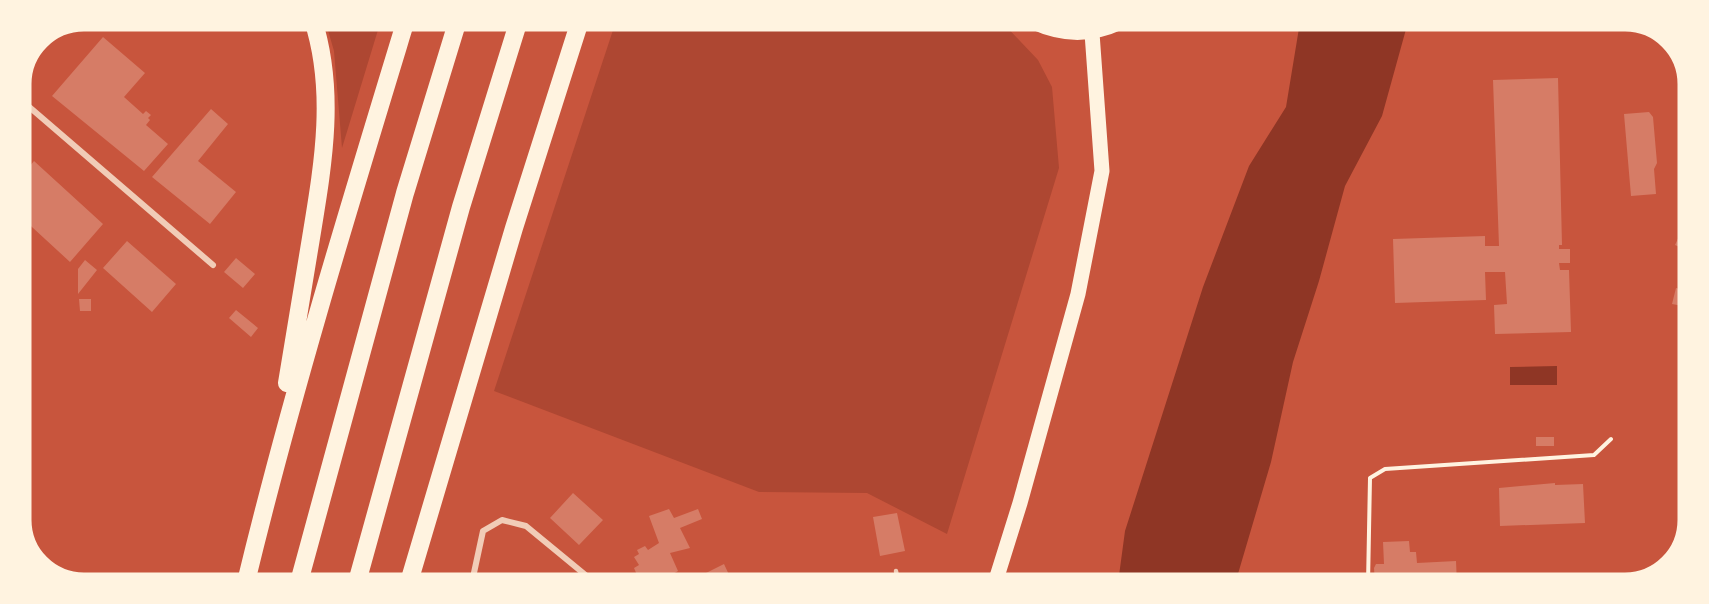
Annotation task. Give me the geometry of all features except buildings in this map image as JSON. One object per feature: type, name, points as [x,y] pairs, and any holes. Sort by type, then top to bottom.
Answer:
[{"type":"highway","points":[[273,470],[318,191],[327,114],[325,75],[315,30]]},
{"type":"highway","points":[[248,574],[273,470],[403,30]]},
{"type":"highway","points":[[301,574],[405,193],[455,30]]},
{"type":"highway","points":[[359,574],[461,207],[516,30]]},
{"type":"highway","points":[[411,574],[514,228],[577,30]]},
{"type":"main road","points":[[1056,30],[1092,33],[1100,30]]},
{"type":"main road","points":[[998,574],[1078,294],[1102,171],[1092,33]]},
{"type":"street","points":[[30,108],[213,265]]},
{"type":"street","points":[[474,574],[483,531],[502,520],[526,526],[584,574]]},
{"type":"path","points":[[1368,574],[1370,478],[1385,469],[1594,455],[1611,439]]},
{"type":"shaded area","points":[[328,30],[378,30],[342,148],[334,51]]},
{"type":"shaded area","points":[[613,30],[1010,30],[1038,60],[1052,87],[1059,168],[947,534],[867,493],[759,492],[494,391]]},
{"type":"shaded area","points":[[1299,30],[1406,30],[1382,116],[1345,186],[1319,281],[1293,362],[1271,462],[1238,574],[1119,574],[1125,531],[1203,287],[1249,166],[1286,107]]},
{"type":"shaded area","points":[[1557,366],[1557,385],[1510,385],[1510,367]]}]
